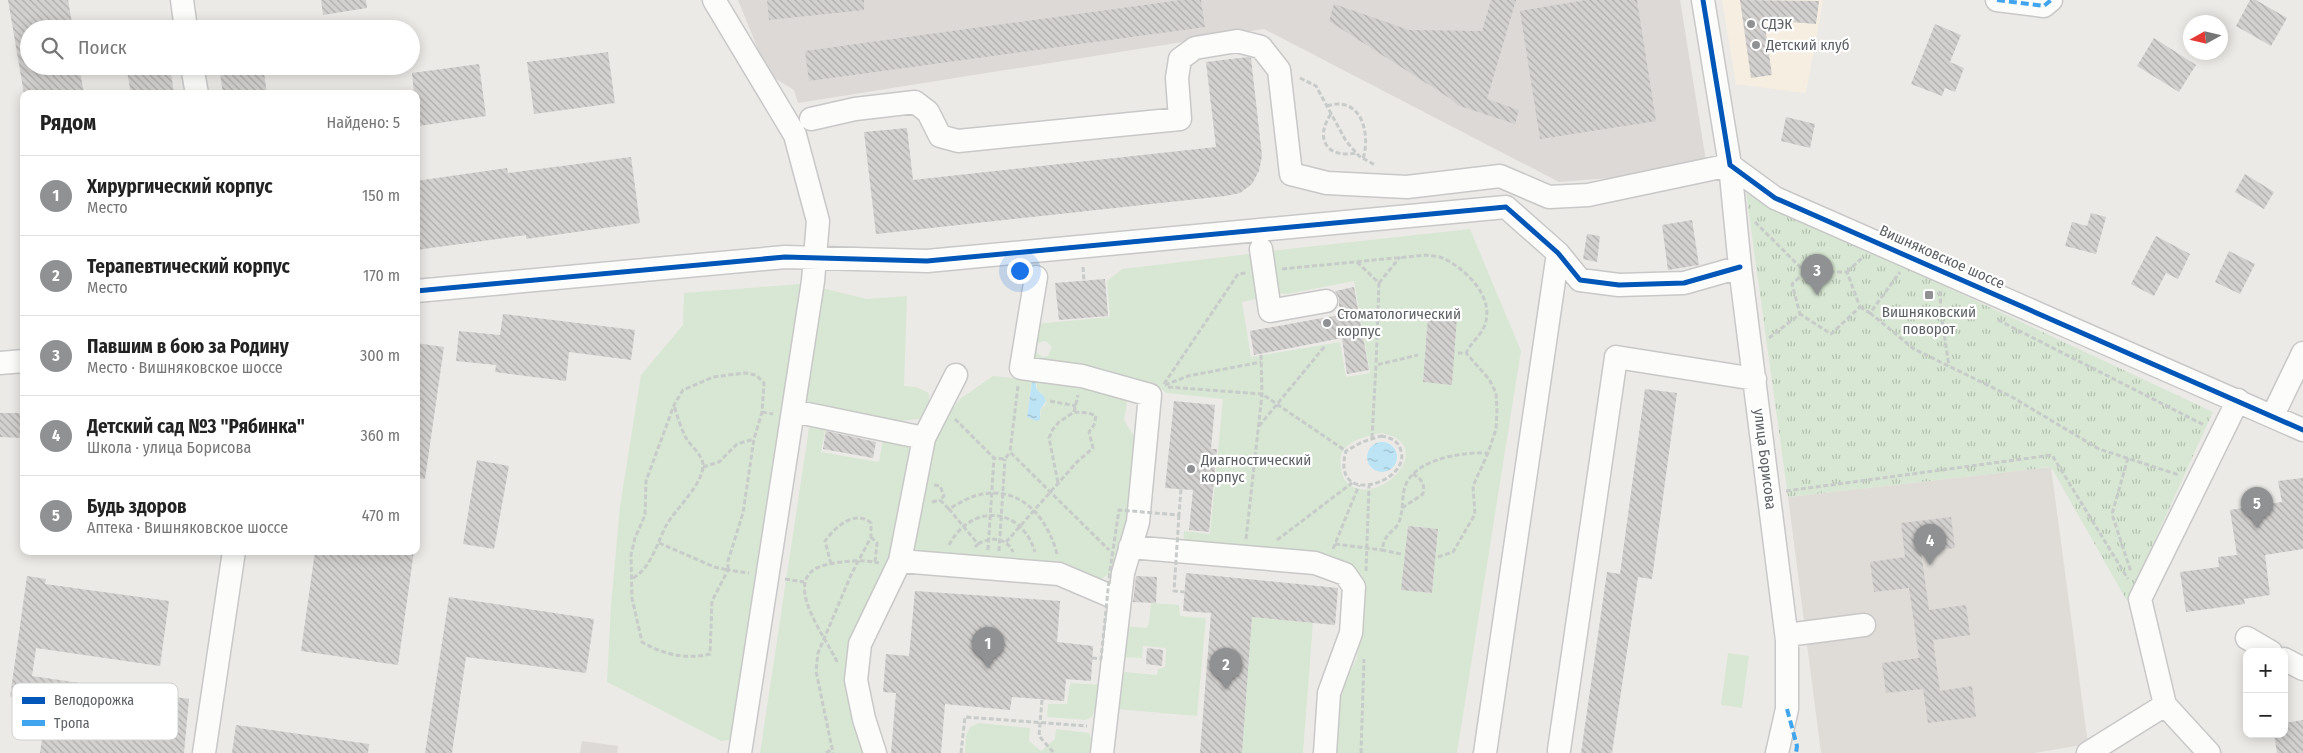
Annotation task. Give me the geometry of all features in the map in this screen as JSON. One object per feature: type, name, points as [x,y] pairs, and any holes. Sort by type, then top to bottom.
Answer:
[{"type":"street","points":[[182,0],[185,20]]},
{"type":"street","points":[[714,0],[795,135],[818,221],[816,258],[740,753]]},
{"type":"street","points":[[811,120],[855,109],[915,102],[928,112],[940,136],[958,141],[1180,119],[1177,78],[1180,59],[1195,48],[1237,41],[1261,47],[1279,70],[1291,174],[1327,183],[1407,187],[1500,176],[1550,197],[1588,195],[1730,165],[1703,0]]},
{"type":"street","points":[[1998,0],[2044,6],[2051,0]]},
{"type":"street","points":[[194,75],[196,90]]},
{"type":"street","name":"улица Борисова","points":[[1730,165],[1740,267],[1787,635],[1787,709],[1777,753]]},
{"type":"street","name":"Вишняковское шоссе","points":[[1730,165],[1775,198],[2303,430]]},
{"type":"street","points":[[420,291],[785,257],[927,261],[1506,207],[1558,253],[1580,280],[1619,285],[1684,283],[1740,267]]},
{"type":"street","points":[[1261,248],[1270,311],[1326,301]]},
{"type":"street","points":[[1485,753],[1558,253]]},
{"type":"street","points":[[1036,277],[1020,368],[1082,376],[1150,395],[1138,522],[1128,556],[1120,600],[1102,753]]},
{"type":"street","points":[[2274,416],[2303,353]]},
{"type":"street","points":[[1559,750],[1616,357],[1755,379]]},
{"type":"street","points":[[0,363],[20,361]]},
{"type":"street","points":[[875,753],[864,719],[856,680],[860,644],[890,565],[924,438],[956,375]]},
{"type":"street","points":[[2208,753],[2165,705],[2140,599],[2238,400]]},
{"type":"street","points":[[793,411],[924,438]]},
{"type":"street","points":[[204,753],[233,555]]},
{"type":"street","points":[[1128,556],[1249,557],[1315,563],[1345,574],[1354,587],[1351,633],[1329,693],[1325,753]]},
{"type":"street","points":[[890,565],[953,565],[1059,574],[1120,600]]},
{"type":"street","points":[[1787,635],[1864,625]]},
{"type":"street","points":[[2247,638],[2264,648]]},
{"type":"street","points":[[2288,661],[2303,670]]},
{"type":"street","points":[[2088,753],[2165,705]]},
{"type":"path","points":[[1279,70],[1288,72],[1316,86],[1346,141],[1363,159],[1380,169]]},
{"type":"path","points":[[1327,106],[1336,103],[1347,106],[1357,113],[1362,121],[1367,139],[1363,159]]},
{"type":"path","points":[[1331,114],[1325,123],[1322,134],[1326,146],[1336,153],[1347,155],[1356,153]]},
{"type":"path","points":[[1734,200],[1805,272]]},
{"type":"path","points":[[1856,252],[1864,256],[1847,272],[1805,272],[1792,284],[1800,314],[1831,334],[1860,307]]},
{"type":"path","points":[[1372,438],[1378,283],[1400,257]]},
{"type":"path","points":[[1082,261],[1084,281]]},
{"type":"path","points":[[1356,262],[1378,283]]},
{"type":"path","points":[[1891,268],[1908,276]]},
{"type":"path","points":[[1847,272],[1860,307],[1914,349],[2012,397],[2099,449],[2198,482]]},
{"type":"path","points":[[1870,313],[1900,272]]},
{"type":"path","points":[[1932,287],[1949,295]]},
{"type":"path","points":[[1940,290],[1941,313],[1950,367]]},
{"type":"path","points":[[1751,352],[1800,314]]},
{"type":"path","points":[[1993,317],[2221,434]]},
{"type":"path","points":[[1258,426],[1325,346]]},
{"type":"path","points":[[1438,557],[1453,552],[1475,514],[1473,486],[1488,453],[1496,429],[1496,393],[1489,379],[1466,353]]},
{"type":"path","points":[[1249,557],[1262,394],[1261,354]]},
{"type":"path","points":[[1376,365],[1418,355]]},
{"type":"path","points":[[1261,362],[1188,376],[1162,386],[1262,394],[1346,451]]},
{"type":"path","points":[[992,568],[1001,516],[1005,459],[1010,452],[1020,368]]},
{"type":"path","points":[[745,373],[756,375],[764,383],[762,412],[754,439],[743,513],[728,561],[728,570],[712,601],[710,654],[700,657],[665,653],[642,642],[632,598],[631,554],[635,538],[645,515],[646,481],[674,405],[683,390],[713,377],[745,373]]},
{"type":"path","points":[[1050,401],[1076,406]]},
{"type":"path","points":[[941,404],[994,458],[1005,459]]},
{"type":"path","points":[[633,578],[640,574],[659,543],[665,527],[700,477],[703,467],[702,461],[684,432],[674,405]]},
{"type":"path","points":[[1006,542],[1058,483],[1076,462],[1093,448],[1088,432],[1094,425],[1096,416],[1089,413],[1074,412],[1053,429],[1049,438],[1058,483]]},
{"type":"path","points":[[1381,436],[1392,438],[1399,445],[1403,455],[1400,465],[1394,474],[1369,486],[1352,483],[1345,476],[1343,462],[1346,451],[1372,438],[1381,436]]},
{"type":"path","points":[[703,467],[719,462],[737,444],[754,439]]},
{"type":"path","points":[[1010,452],[1050,492],[1128,556]]},
{"type":"path","points":[[1382,550],[1384,537],[1399,524],[1406,484],[1413,474],[1430,463],[1455,456],[1488,453]]},
{"type":"path","points":[[1770,493],[2052,455],[2140,599]]},
{"type":"path","points":[[992,568],[990,515],[994,458]]},
{"type":"path","points":[[2128,458],[2112,514],[2140,599]]},
{"type":"path","points":[[1401,508],[1423,494],[1424,486],[1421,479],[1413,474]]},
{"type":"path","points":[[1249,557],[1352,483]]},
{"type":"path","points":[[1326,567],[1359,485]]},
{"type":"path","points":[[929,500],[933,503],[944,496],[940,486],[930,486]]},
{"type":"path","points":[[1181,489],[1174,591],[1184,592]]},
{"type":"path","points":[[948,509],[967,499],[992,493],[1015,498],[1034,510],[1053,538],[1059,574]]},
{"type":"path","points":[[940,500],[978,544],[965,557],[953,565]]},
{"type":"path","points":[[1092,658],[1102,659],[1110,570],[1119,510],[1179,515]]},
{"type":"path","points":[[953,565],[952,539],[972,520],[990,515],[1001,516],[1020,526],[1032,542],[1036,555],[1036,572]]},
{"type":"path","points":[[826,753],[833,751],[816,671],[818,652],[825,640],[851,575],[871,538],[871,523],[866,518],[857,517],[834,529],[825,541],[831,564]]},
{"type":"path","points":[[871,538],[877,543],[890,565]]},
{"type":"path","points":[[659,543],[714,567],[768,576]]},
{"type":"path","points":[[1336,544],[1401,554]]},
{"type":"path","points":[[856,680],[844,678],[832,648],[819,632],[803,591],[804,582],[817,567],[831,564],[860,561],[890,565]]},
{"type":"path","points":[[1042,700],[1040,736],[1054,753]]},
{"type":"path","points":[[961,753],[964,717],[1105,728]]},
{"type":"shaded area","points":[[738,0],[1680,0],[1706,161],[1609,178],[1559,182],[1264,29],[798,103],[794,90],[768,74]]},
{"type":"shaded area","points":[[1722,0],[1823,0],[1806,93],[1736,84]]},
{"type":"shaded area","points":[[2051,467],[2088,744],[2034,753],[1821,753],[1788,497]]},
{"type":"shaded area","points":[[582,741],[618,746],[617,753],[580,753]]},
{"type":"green space","points":[[1746,193],[2213,412],[2127,601],[2051,467],[1788,497]]},
{"type":"green space","points":[[1470,229],[1521,351],[1457,753],[1332,753],[1336,699],[1357,658],[1362,589],[1360,582],[1183,546],[1184,531],[1210,534],[1223,399],[1167,393],[1155,386],[1032,358],[1035,324],[1110,317],[1107,281],[1122,269],[1257,253],[1260,294],[1256,299],[1242,302],[1251,357],[1340,342],[1346,377],[1370,373],[1354,281],[1287,294],[1278,293],[1270,251]],"holes":[[[1428,315],[1457,317],[1452,384],[1423,382]],[[1043,341],[1052,347],[1048,356],[1043,357],[1037,353],[1037,344]],[[1381,433],[1397,439],[1405,448],[1405,458],[1400,469],[1391,479],[1379,486],[1366,489],[1353,487],[1346,481],[1342,474],[1340,459],[1346,447],[1358,439]],[[1408,526],[1438,529],[1432,593],[1402,590]]]},
{"type":"green space","points":[[800,284],[734,734],[729,740],[721,741],[607,682],[611,605],[620,506],[641,375],[683,325],[684,293]]},
{"type":"green space","points":[[822,288],[867,299],[907,296],[904,386],[916,387],[929,393],[929,410],[919,419],[892,422],[806,403]]},
{"type":"green space","points":[[993,376],[1073,384],[1126,396],[1124,420],[1137,441],[1133,501],[1115,570],[1098,581],[910,551],[933,443],[941,423],[960,399]],"holes":[[[1037,384],[1037,390],[1041,393],[1046,404],[1040,410],[1041,415],[1027,417],[1031,386]]]},
{"type":"green space","points":[[814,423],[826,426],[821,452],[879,462],[883,439],[903,444],[911,450],[891,557],[853,635],[866,753],[760,753],[809,428]]},
{"type":"green space","points":[[1151,603],[1179,605],[1180,616],[1206,618],[1197,716],[1117,709],[1120,675],[1125,672],[1157,675],[1158,669],[1165,667],[1166,648],[1143,646],[1142,658],[1122,657],[1124,626],[1147,628]]},
{"type":"green space","points":[[1252,617],[1313,623],[1303,753],[1242,753]]},
{"type":"green space","points":[[1728,653],[1749,656],[1742,708],[1721,705]]},
{"type":"green space","points":[[1070,683],[1104,685],[1092,717],[1085,720],[1047,717],[1048,704],[1067,704]]},
{"type":"green space","points":[[979,723],[1030,728],[1029,741],[1041,751],[1055,739],[1056,729],[1089,733],[1091,739],[1090,753],[965,753],[966,736],[970,727]]},
{"type":"water","points":[[1032,381],[1035,381],[1037,390],[1044,396],[1046,401],[1040,410],[1040,420],[1036,421],[1027,417]]},
{"type":"water","points":[[1382,442],[1388,443],[1396,451],[1396,463],[1388,471],[1382,472],[1376,471],[1368,463],[1367,457],[1368,451],[1376,443]]},
{"type":"building","points":[[8,0],[68,0],[71,20],[20,20],[20,70]]},
{"type":"building","points":[[321,0],[366,0],[367,8],[323,15]]},
{"type":"building","points":[[767,0],[864,0],[864,10],[769,20]]},
{"type":"building","points":[[1181,0],[1201,0],[1205,27],[809,81],[805,51]]},
{"type":"building","points":[[1491,0],[1516,0],[1487,99],[1519,110],[1515,124],[1457,105],[1451,99],[1329,21],[1334,4],[1409,30],[1482,31]]},
{"type":"building","points":[[1586,0],[1637,0],[1656,121],[1540,139],[1520,11]]},
{"type":"building","points":[[1740,0],[1819,1],[1816,24],[1764,20],[1772,75],[1751,78]]},
{"type":"building","points":[[2250,0],[2256,0],[2287,18],[2271,46],[2236,26]]},
{"type":"building","points":[[1935,24],[1961,35],[1950,62],[1964,68],[1955,92],[1945,88],[1942,96],[1911,84]]},
{"type":"building","points":[[2154,38],[2183,57],[2183,60],[2188,60],[2196,65],[2179,92],[2137,66]]},
{"type":"building","points":[[608,52],[615,103],[534,114],[527,62]]},
{"type":"building","points":[[1251,58],[1262,156],[1259,171],[1252,184],[1240,193],[876,234],[864,132],[907,128],[913,180],[1216,147],[1206,62]]},
{"type":"building","points":[[479,64],[486,116],[420,126],[420,90],[414,90],[412,75],[420,75],[420,72]]},
{"type":"building","points":[[21,75],[81,75],[83,90],[23,90]]},
{"type":"building","points":[[128,75],[171,75],[173,90],[130,90]]},
{"type":"building","points":[[220,75],[264,75],[266,90],[222,90]]},
{"type":"building","points":[[1786,117],[1815,124],[1810,148],[1781,141]]},
{"type":"building","points":[[631,157],[640,223],[526,239],[526,235],[420,249],[420,180],[507,168],[508,173]]},
{"type":"building","points":[[2245,174],[2274,192],[2264,209],[2235,192]]},
{"type":"building","points":[[2091,213],[2106,217],[2096,254],[2065,246],[2072,222],[2087,226]]},
{"type":"building","points":[[1692,220],[1699,265],[1668,270],[1662,225]]},
{"type":"building","points":[[1587,234],[1600,236],[1597,262],[1583,259]]},
{"type":"building","points":[[2156,236],[2190,254],[2178,279],[2166,273],[2154,296],[2131,284]]},
{"type":"building","points":[[2229,251],[2255,264],[2240,294],[2215,282]]},
{"type":"building","points":[[1105,279],[1108,316],[1059,320],[1055,283]]},
{"type":"building","name":"Стоматологический корпус","points":[[1354,287],[1369,370],[1347,374],[1342,338],[1254,355],[1250,331],[1339,315],[1339,298],[1335,291]]},
{"type":"building","points":[[503,314],[635,330],[631,360],[569,352],[566,381],[495,372],[496,365],[456,361],[459,331],[500,335]]},
{"type":"building","points":[[1428,315],[1457,317],[1452,385],[1423,382]]},
{"type":"building","points":[[420,344],[444,347],[425,479],[420,478]]},
{"type":"building","points":[[1645,389],[1677,393],[1652,579],[1638,577],[1612,753],[1581,753],[1607,572],[1620,574]]},
{"type":"building","name":"Диагностический корпус","points":[[1174,401],[1215,405],[1211,449],[1217,449],[1209,532],[1189,530],[1193,490],[1165,488]]},
{"type":"building","points":[[0,413],[20,413],[20,438],[0,437]]},
{"type":"building","points":[[826,431],[876,442],[873,458],[823,449]]},
{"type":"building","points":[[477,460],[509,466],[494,549],[463,544]]},
{"type":"building","points":[[2303,478],[2303,549],[2265,555],[2270,595],[2244,599],[2245,604],[2186,612],[2180,572],[2219,567],[2218,557],[2237,555],[2230,510],[2282,502],[2278,481]]},
{"type":"building","points":[[1951,517],[1955,548],[1921,552],[1929,610],[1966,605],[1970,635],[1933,640],[1940,691],[1972,686],[1976,717],[1928,723],[1923,689],[1886,693],[1882,663],[1919,658],[1909,588],[1874,592],[1870,562],[1905,557],[1901,523]]},
{"type":"building","points":[[1408,526],[1438,529],[1432,593],[1401,590]]},
{"type":"building","points":[[314,555],[413,555],[398,665],[301,651]]},
{"type":"building","points":[[1186,573],[1338,588],[1335,625],[1252,617],[1242,753],[1200,753],[1211,613],[1183,611]]},
{"type":"building","points":[[27,576],[46,579],[45,584],[169,601],[160,666],[36,648],[32,676],[80,683],[12,683],[12,697],[10,697]]},
{"type":"building","points":[[1136,576],[1157,577],[1156,603],[1133,602]]},
{"type":"building","points":[[915,591],[1060,601],[1057,642],[1093,646],[1091,681],[1066,679],[1064,701],[1012,697],[1010,710],[945,704],[941,753],[891,753],[896,693],[883,692],[886,654],[909,656]]},
{"type":"building","points":[[449,597],[594,619],[586,673],[466,657],[452,753],[425,753]]},
{"type":"building","points":[[1147,648],[1163,650],[1162,666],[1146,664]]},
{"type":"building","points":[[178,697],[189,699],[184,753],[40,753],[42,740],[178,740]]},
{"type":"building","points":[[2303,720],[2303,753],[2277,753],[2275,738],[2288,738],[2288,722]]},
{"type":"building","points":[[236,725],[369,744],[368,753],[232,753]]},
{"type":"marked path","points":[[1997,0],[2044,6],[2051,0]]},
{"type":"marked path","points":[[1787,709],[1797,746],[1796,753]]},
{"type":"cycle path","points":[[1703,0],[1730,165],[1775,198],[2303,430]]},
{"type":"cycle path","points":[[420,291],[785,257],[927,261],[1506,207],[1558,253],[1580,280],[1619,285],[1684,283],[1740,267]]},
{"type":"place","name":"СДЭК","points":[[1751,24]]},
{"type":"place","name":"Детский клуб","points":[[1756,45]]},
{"type":"place","name":"Павшим в бою за Родину","points":[[1817,295]]},
{"type":"place","name":"Вишняковский поворот","points":[[1929,295]]},
{"type":"place","name":"Стоматологический корпус","points":[[1327,323]]},
{"type":"place","name":"Диагностический корпус","points":[[1191,469]]},
{"type":"place","name":"Будь здоров","points":[[2257,528]]},
{"type":"place","name":"Детский сад №3 \"Рябинка\"","points":[[1930,565]]},
{"type":"place","name":"Хирургический корпус","points":[[988,668]]},
{"type":"place","name":"Терапевтический корпус","points":[[1226,689]]}]
